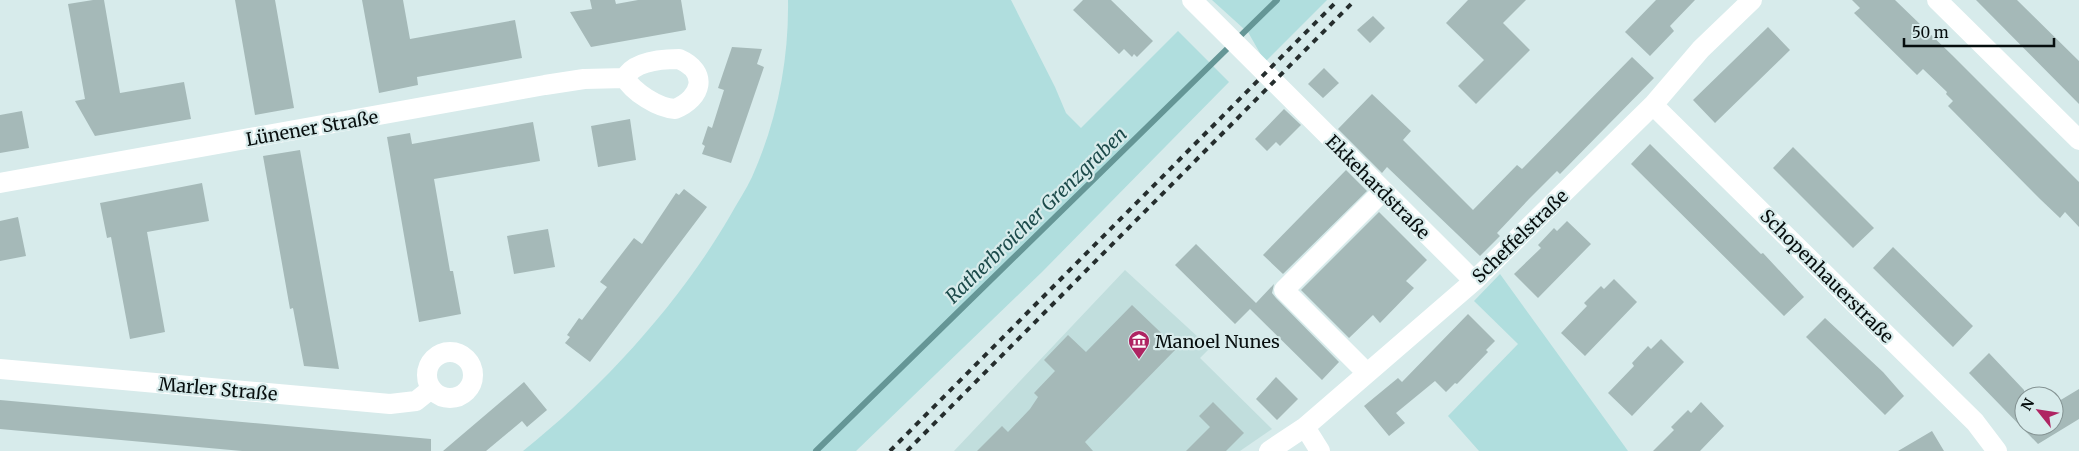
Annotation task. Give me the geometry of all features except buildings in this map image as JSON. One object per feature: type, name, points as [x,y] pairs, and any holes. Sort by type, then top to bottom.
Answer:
[{"type":"street","name":"Ekkehardstraße","points":[[1192,0],[1382,192],[1474,281]]},
{"type":"street","points":[[1701,49],[1731,0]]},
{"type":"street","name":"Scheffelstraße","points":[[1269,451],[1305,427],[1474,281],[1653,104],[1701,49],[1752,0]]},
{"type":"street","points":[[1937,0],[2079,140]]},
{"type":"street","name":"Lünener Straße","points":[[0,183],[545,85],[584,79],[625,78]]},
{"type":"street","name":"Schopenhauerstraße","points":[[1653,104],[1968,415],[1997,451]]},
{"type":"street","points":[[1367,373],[1284,290],[1382,192]]},
{"type":"street","name":"Marler Straße","points":[[0,369],[390,404],[416,401],[431,389]]},
{"type":"street","points":[[1305,427],[1320,451]]},
{"type":"shaded area","points":[[788,0],[1011,0],[1066,113],[1081,128],[1178,31],[1229,82],[1042,272],[856,451],[523,451],[582,400],[637,343],[687,281],[710,249],[730,216],[752,177],[775,112],[784,68]]},
{"type":"shaded area","points":[[1212,0],[1273,0],[1244,29]]},
{"type":"shaded area","points":[[1280,0],[1327,0],[1265,62],[1248,32]]},
{"type":"shaded area","points":[[1125,270],[1210,348],[1200,358],[1272,429],[1240,451],[954,451]]},
{"type":"shaded area","points":[[1500,274],[1628,451],[1479,451],[1448,416],[1518,344],[1474,301]]},
{"type":"waterway","name":"Ratherbroicher Grenzgraben","points":[[816,451],[1277,0]]},
{"type":"railway","points":[[890,451],[1338,0]]},
{"type":"railway","points":[[907,451],[1355,0]]},
{"type":"place","name":"Manoel Nunes","points":[[1139,360]]}]
